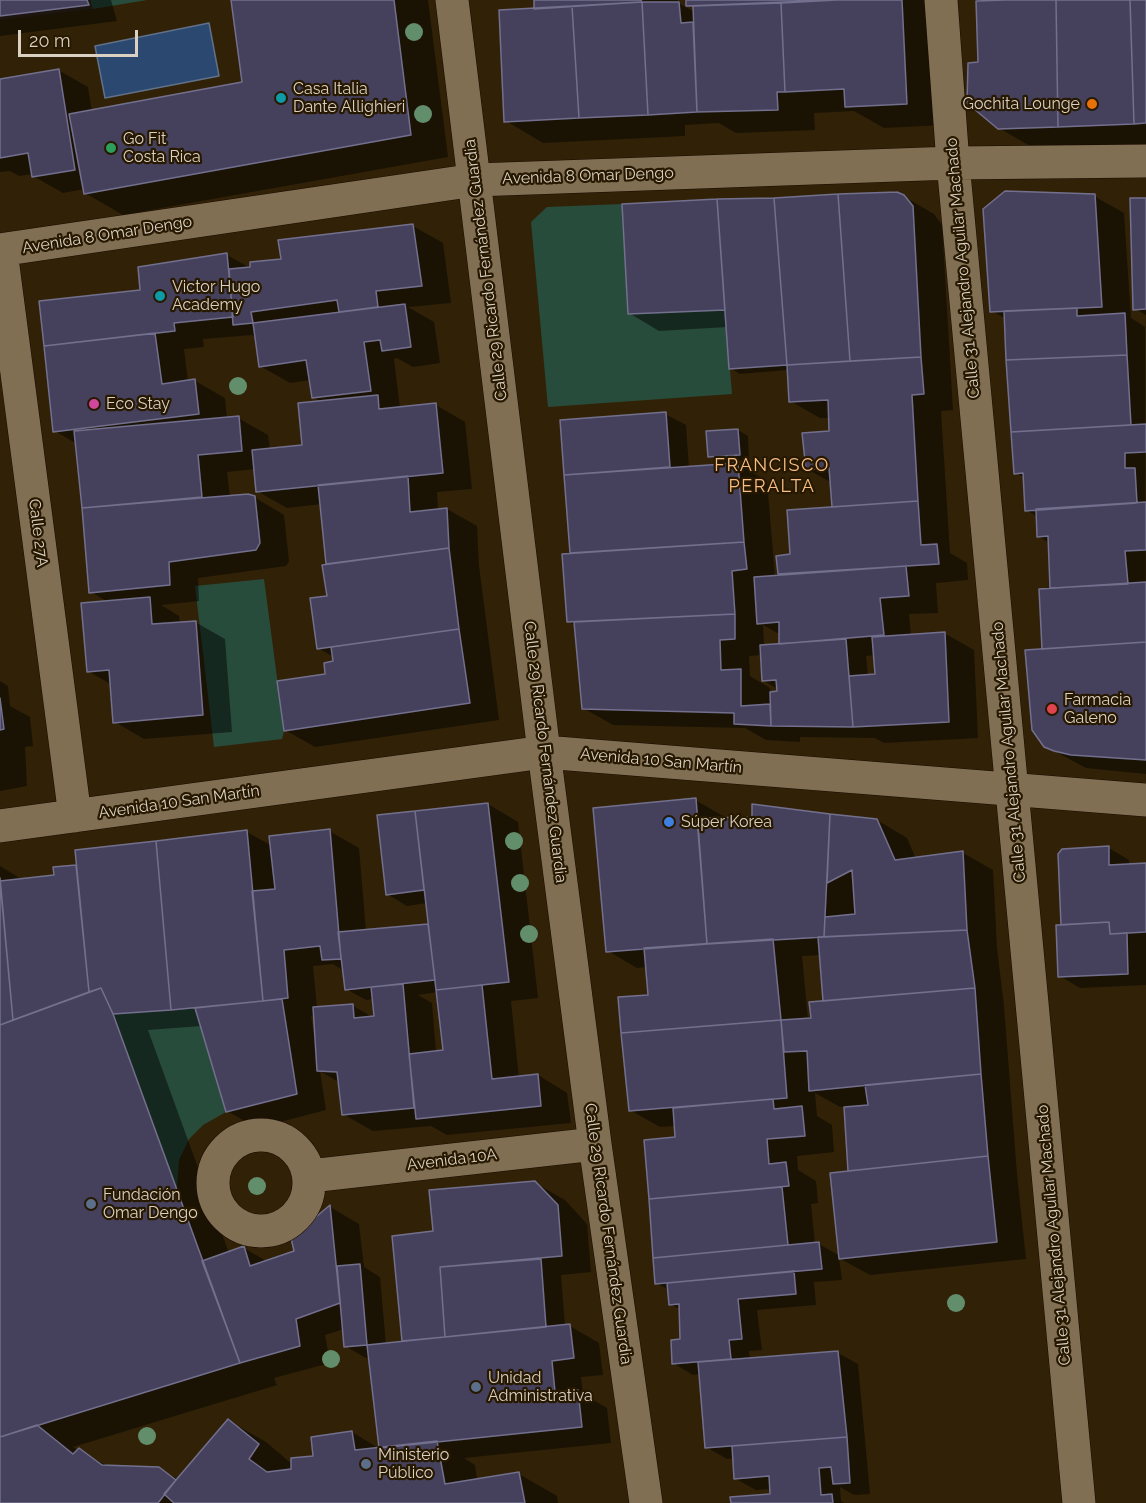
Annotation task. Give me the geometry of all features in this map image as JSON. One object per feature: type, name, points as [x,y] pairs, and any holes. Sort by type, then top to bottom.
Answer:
[{"type":"street","name":"Calle 29 Ricardo Fernández Guardia","points":[[452,0],[544,752],[595,1144],[646,1503]]},
{"type":"street","name":"Calle 31 Alejandro Aguilar Machado","points":[[941,0],[953,163],[1079,1503]]},
{"type":"street","name":"Avenida 8 Omar Dengo","points":[[1,250],[475,180],[953,163],[1146,161]]},
{"type":"street","name":"Calle 27A","points":[[1,250],[75,816]]},
{"type":"street","name":"Avenida 10 San Martín","points":[[0,826],[544,752],[1146,800]]},
{"type":"street","name":"Avenida 10A","points":[[310,1176],[595,1144]]},
{"type":"shaded area","points":[[0,0],[90,0],[93,9],[0,20]]},
{"type":"green space","points":[[90,0],[147,0],[93,9]]},
{"type":"green space","points":[[622,204],[628,314],[725,310],[732,394],[548,407],[531,222],[547,207]]},
{"type":"green space","points":[[264,579],[284,731],[282,739],[214,747],[195,586]]},
{"type":"green space","points":[[195,1008],[226,1112],[203,1125],[189,1139],[179,1160],[177,1190],[113,1014]]},
{"type":"water","points":[[209,23],[219,76],[105,98],[95,46]]},
{"type":"building","points":[[0,0],[87,0],[89,5],[0,16]]},
{"type":"building","name":"Casa Italia Dante Allighieri","points":[[231,0],[394,0],[411,135],[84,194],[69,114],[242,82]]},
{"type":"building","points":[[534,0],[641,0],[642,2],[534,9]]},
{"type":"building","points":[[686,0],[837,0],[686,6]]},
{"type":"building","points":[[902,0],[907,104],[845,107],[844,89],[785,92],[781,3]]},
{"type":"building","points":[[1056,0],[1058,127],[998,129],[967,103],[968,63],[978,62],[976,1]]},
{"type":"building","points":[[1056,0],[1130,0],[1134,124],[1058,127]]},
{"type":"building","points":[[1130,0],[1146,0],[1146,123],[1134,124]]},
{"type":"building","points":[[642,2],[679,2],[681,23],[693,22],[697,112],[648,115]]},
{"type":"building","points":[[642,2],[648,115],[579,118],[572,6]]},
{"type":"building","points":[[781,3],[785,92],[777,92],[778,110],[697,112],[693,6]]},
{"type":"building","points":[[572,6],[579,118],[504,122],[499,10]]},
{"type":"building","points":[[59,69],[75,170],[32,177],[28,153],[0,158],[0,79]]},
{"type":"building","points":[[1005,191],[1095,194],[1102,307],[990,312],[983,209]]},
{"type":"building","points":[[897,192],[904,195],[913,206],[921,357],[850,361],[838,194]]},
{"type":"building","points":[[838,194],[850,361],[787,365],[774,198]]},
{"type":"building","points":[[774,198],[787,365],[729,369],[717,199]]},
{"type":"building","points":[[1130,198],[1146,198],[1146,309],[1133,310]]},
{"type":"building","points":[[717,199],[725,310],[628,314],[622,204]]},
{"type":"building","points":[[413,224],[422,286],[376,291],[378,307],[339,312],[337,300],[251,312],[253,323],[233,325],[229,269],[250,267],[250,262],[281,259],[278,240]]},
{"type":"building","name":"Victor Hugo Academy","points":[[227,253],[233,317],[174,323],[175,331],[44,346],[39,301],[140,290],[138,267]]},
{"type":"building","points":[[405,304],[411,347],[382,351],[380,340],[364,342],[371,391],[312,398],[306,360],[259,367],[253,323]]},
{"type":"building","points":[[1077,308],[1077,316],[1125,313],[1127,355],[1006,360],[1004,311]]},
{"type":"building","points":[[155,333],[162,384],[195,379],[199,414],[53,432],[44,346]]},
{"type":"building","points":[[1127,355],[1131,425],[1011,432],[1006,360]]},
{"type":"building","points":[[921,357],[924,394],[912,395],[918,501],[832,507],[829,468],[806,470],[802,433],[829,431],[828,400],[789,402],[787,365]]},
{"type":"building","points":[[378,395],[379,409],[436,403],[443,473],[256,492],[252,450],[302,445],[298,403]]},
{"type":"building","points":[[666,412],[670,467],[564,475],[560,420]]},
{"type":"building","points":[[239,416],[242,451],[198,455],[202,497],[82,508],[74,431]]},
{"type":"building","points":[[1146,424],[1146,452],[1125,453],[1125,468],[1135,468],[1137,503],[1025,511],[1023,473],[1014,474],[1011,432]]},
{"type":"building","points":[[738,429],[740,455],[708,457],[706,431]]},
{"type":"building","points":[[738,463],[744,542],[570,553],[564,475]]},
{"type":"building","points":[[408,476],[410,512],[447,508],[449,548],[326,564],[318,485]]},
{"type":"building","points":[[248,494],[255,496],[260,543],[256,550],[169,562],[170,585],[89,593],[82,508]]},
{"type":"building","points":[[918,501],[921,545],[937,544],[939,564],[778,574],[776,556],[790,554],[787,510]]},
{"type":"building","points":[[1146,502],[1146,550],[1125,551],[1128,584],[1050,588],[1048,536],[1037,537],[1036,509]]},
{"type":"building","points":[[744,542],[747,569],[732,571],[735,614],[567,622],[562,554]]},
{"type":"building","points":[[449,548],[459,629],[317,649],[310,598],[327,596],[322,565]]},
{"type":"building","points":[[906,566],[909,596],[880,598],[884,635],[779,644],[779,622],[757,624],[754,577]]},
{"type":"building","points":[[1146,582],[1146,642],[1042,649],[1039,589]]},
{"type":"building","points":[[150,597],[152,624],[196,621],[203,715],[113,723],[109,670],[87,672],[81,603]]},
{"type":"building","points":[[735,614],[735,639],[720,640],[721,670],[741,669],[741,706],[770,704],[771,726],[734,724],[734,713],[582,709],[574,622]]},
{"type":"building","points":[[459,629],[470,703],[284,731],[277,681],[325,674],[324,663],[333,661],[331,647]]},
{"type":"building","points":[[945,632],[949,722],[853,727],[849,676],[875,674],[872,637]]},
{"type":"building","points":[[846,639],[853,727],[771,726],[770,692],[777,691],[776,680],[762,681],[760,645]]},
{"type":"building","points":[[1146,642],[1146,760],[1071,755],[1044,747],[1032,730],[1025,650]]},
{"type":"building","points":[[0,698],[4,729],[0,730]]},
{"type":"building","points":[[696,798],[707,944],[606,952],[593,808]]},
{"type":"building","points":[[488,803],[509,982],[436,990],[415,811]]},
{"type":"building","points":[[752,804],[830,814],[824,937],[707,944],[697,818],[752,817]]},
{"type":"building","points":[[415,811],[424,890],[386,895],[377,815]]},
{"type":"building","points":[[830,814],[877,819],[895,860],[963,851],[967,930],[824,937],[825,917],[855,914],[852,870],[827,883]]},
{"type":"building","points":[[330,829],[341,959],[322,960],[320,946],[284,950],[288,998],[263,1001],[252,891],[275,889],[269,836]]},
{"type":"building","points":[[247,830],[263,1001],[171,1010],[156,841]]},
{"type":"building","points":[[156,841],[171,1010],[113,1014],[101,988],[89,992],[75,850]]},
{"type":"building","points":[[1109,846],[1109,865],[1146,863],[1146,932],[1110,934],[1109,922],[1061,925],[1058,854],[1062,849]]},
{"type":"building","points":[[76,865],[89,992],[13,1020],[0,881],[54,875],[53,867]]},
{"type":"building","points":[[0,878],[13,1020],[0,1025]]},
{"type":"building","points":[[1109,922],[1110,934],[1127,933],[1128,974],[1058,977],[1056,925]]},
{"type":"building","points":[[428,924],[435,980],[345,990],[338,932]]},
{"type":"building","points":[[967,930],[975,988],[823,1001],[818,937]]},
{"type":"building","points":[[773,939],[781,1020],[621,1033],[618,997],[648,995],[644,948]]},
{"type":"building","points":[[403,984],[414,1108],[342,1115],[337,1072],[317,1071],[313,1007],[353,1004],[354,1018],[374,1016],[371,987]]},
{"type":"building","points":[[482,985],[492,1079],[538,1074],[541,1106],[416,1119],[409,1054],[443,1050],[436,990]]},
{"type":"building","name":"Fundación Omar Dengo","points":[[101,988],[113,1014],[240,1363],[0,1437],[0,1025]]},
{"type":"building","points":[[975,988],[981,1074],[809,1091],[807,1051],[784,1052],[781,1020],[811,1018],[809,1002]]},
{"type":"building","points":[[282,999],[297,1094],[226,1112],[195,1008]]},
{"type":"building","points":[[781,1020],[787,1098],[629,1111],[621,1033]]},
{"type":"building","points":[[981,1074],[988,1156],[848,1171],[844,1107],[868,1105],[865,1085]]},
{"type":"building","points":[[773,1099],[774,1109],[802,1106],[805,1136],[767,1139],[769,1164],[786,1162],[789,1186],[649,1199],[644,1140],[675,1137],[673,1108]]},
{"type":"building","points":[[988,1156],[997,1242],[839,1259],[830,1173]]},
{"type":"building","points":[[535,1181],[558,1205],[562,1256],[440,1267],[445,1337],[402,1341],[392,1236],[433,1231],[429,1190]]},
{"type":"building","points":[[782,1187],[788,1245],[653,1258],[649,1199]]},
{"type":"building","points":[[330,1205],[340,1303],[296,1319],[300,1346],[240,1363],[202,1261],[244,1246],[250,1266],[294,1251],[291,1238]]},
{"type":"building","points":[[819,1242],[822,1269],[655,1284],[653,1258]]},
{"type":"building","points":[[541,1259],[546,1327],[445,1337],[440,1267]]},
{"type":"building","points":[[360,1264],[367,1345],[344,1347],[337,1266]]},
{"type":"building","points":[[794,1271],[796,1294],[738,1299],[742,1339],[729,1340],[731,1359],[672,1364],[671,1340],[680,1339],[679,1304],[669,1305],[667,1283]]},
{"type":"building","points":[[570,1324],[574,1358],[552,1361],[555,1392],[578,1390],[582,1427],[379,1448],[367,1345]]},
{"type":"building","points":[[838,1351],[847,1437],[705,1448],[698,1362]]},
{"type":"building","name":"Ministerio Público","points":[[228,1419],[259,1444],[249,1459],[267,1472],[291,1469],[291,1458],[313,1456],[311,1437],[352,1431],[355,1450],[437,1441],[445,1484],[519,1472],[525,1503],[174,1503],[164,1494]]},
{"type":"building","points":[[37,1425],[73,1454],[79,1448],[102,1465],[159,1467],[176,1480],[158,1503],[0,1503],[0,1437]]},
{"type":"building","points":[[847,1437],[850,1483],[833,1484],[831,1467],[819,1468],[821,1495],[832,1494],[833,1503],[731,1503],[730,1497],[770,1494],[769,1476],[734,1479],[732,1446]]},
{"type":"place","name":"Casa Italia Dante Allighieri","points":[[281,98]]},
{"type":"place","name":"Gochita Lounge","points":[[1092,104]]},
{"type":"place","name":"Go Fit Costa Rica","points":[[111,148]]},
{"type":"place","name":"Victor Hugo Academy","points":[[160,296]]},
{"type":"place","name":"Eco Stay","points":[[94,404]]},
{"type":"place","name":"Farmacia Galeno","points":[[1052,709]]},
{"type":"place","name":"Súper Korea","points":[[669,822]]},
{"type":"place","name":"Fundación Omar Dengo","points":[[91,1204]]},
{"type":"place","name":"Unidad Administrativa","points":[[476,1387]]},
{"type":"place","name":"Ministerio Público","points":[[366,1464]]},
{"type":"district","name":"FRANCISCO PERALTA","points":[[772,476]]}]
